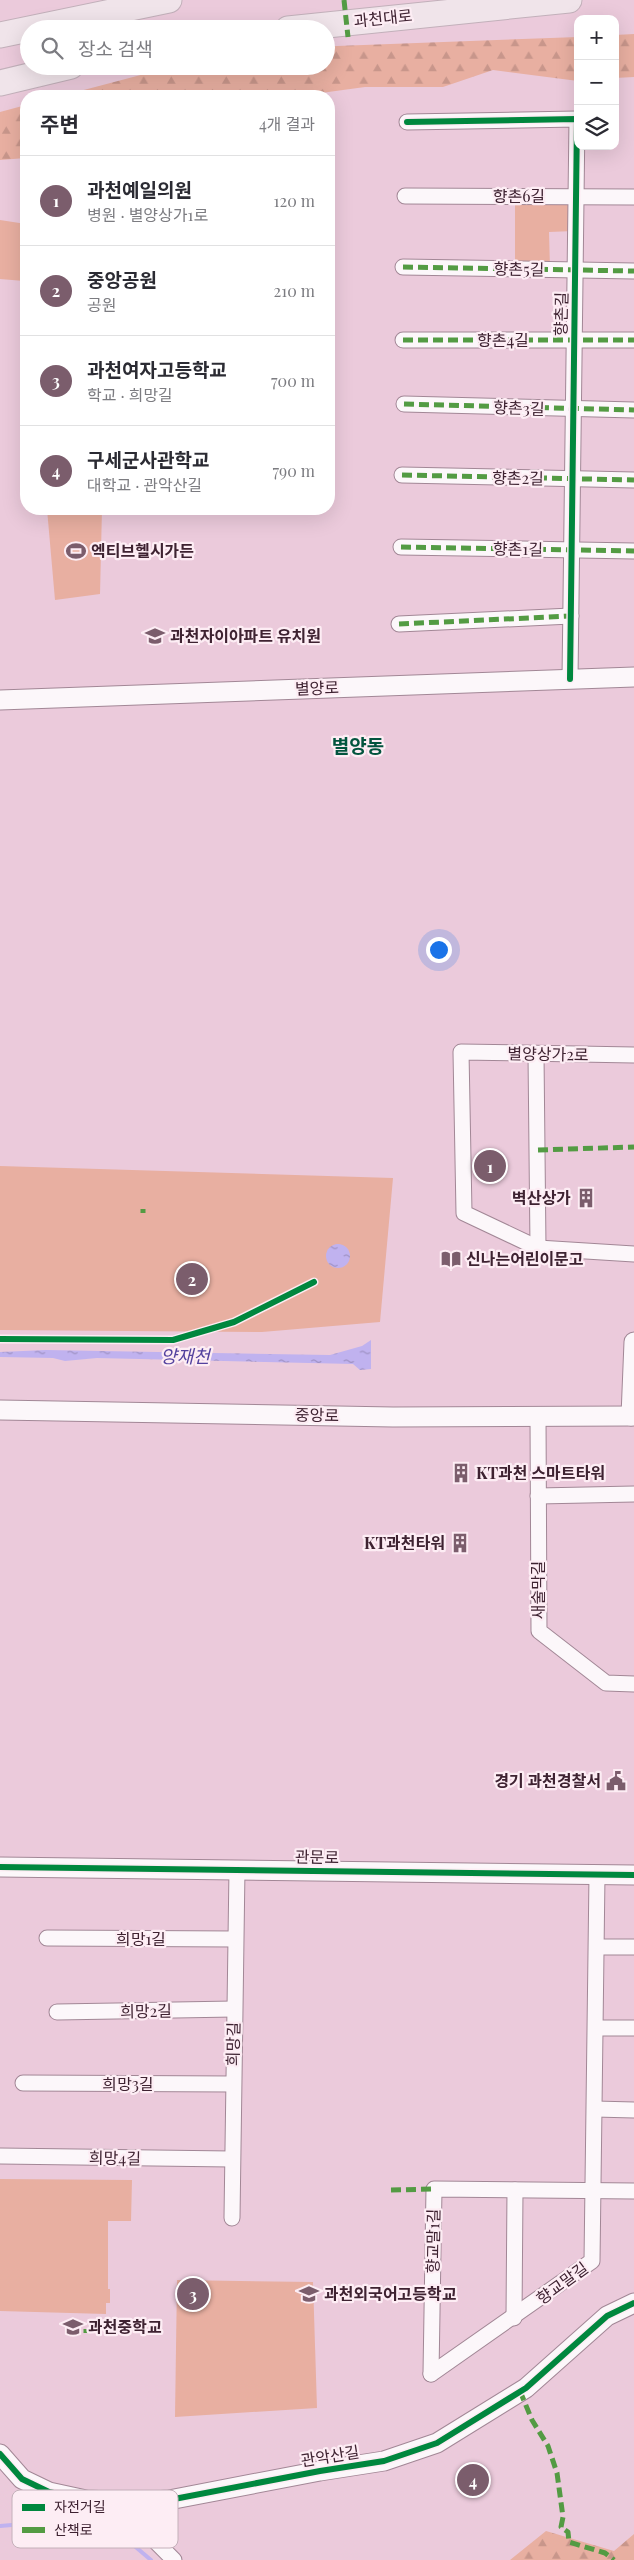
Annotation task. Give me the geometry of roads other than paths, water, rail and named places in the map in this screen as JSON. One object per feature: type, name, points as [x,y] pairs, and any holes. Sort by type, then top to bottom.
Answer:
[{"type":"highway","points":[[52,20],[169,0]]},
{"type":"highway","name":"과천대로","points":[[335,24],[568,0]]},
{"type":"highway","points":[[5,28],[20,25]]},
{"type":"highway","points":[[0,83],[33,75]]},
{"type":"street","name":"향촌길","points":[[407,122],[577,119],[570,679]]},
{"type":"street","name":"향촌6길","points":[[405,196],[634,197]]},
{"type":"street","name":"향촌5길","points":[[403,267],[634,271]]},
{"type":"street","name":"향촌4길","points":[[402,340],[634,340]]},
{"type":"street","name":"향촌3길","points":[[404,404],[574,410],[634,410]]},
{"type":"street","name":"향촌2길","points":[[402,475],[634,480]]},
{"type":"street","name":"향촌1길","points":[[401,547],[634,551]]},
{"type":"street","points":[[399,624],[571,616]]},
{"type":"street","name":"별양로","points":[[0,700],[634,676]]},
{"type":"street","name":"별양상가2로","points":[[538,1248],[464,1213],[461,1052],[634,1055]]},
{"type":"street","points":[[536,1054],[538,1248],[634,1254]]},
{"type":"street","points":[[633,1416],[634,1342]]},
{"type":"street","name":"중앙로","points":[[0,1410],[393,1417],[633,1416]]},
{"type":"street","name":"새술막길","points":[[538,1416],[539,1631],[606,1683],[634,1684]]},
{"type":"street","points":[[538,1496],[634,1494]]},
{"type":"street","name":"관문로","points":[[0,1868],[237,1869],[634,1875]]},
{"type":"street","name":"희망길","points":[[232,2218],[231,2159],[237,1869]]},
{"type":"street","name":"향교말길","points":[[431,2374],[514,2318],[592,2261],[597,2028],[597,1875]]},
{"type":"street","name":"희망1길","points":[[46,1938],[235,1939]]},
{"type":"street","points":[[598,1947],[634,1947]]},
{"type":"street","name":"희망2길","points":[[57,2012],[234,2009]]},
{"type":"street","points":[[597,2028],[634,2028]]},
{"type":"street","name":"희망3길","points":[[23,2083],[233,2084]]},
{"type":"street","points":[[595,2109],[634,2110]]},
{"type":"street","name":"희망4길","points":[[0,2156],[231,2159]]},
{"type":"street","name":"향교말1길","points":[[431,2374],[434,2189],[634,2191]]},
{"type":"street","points":[[514,2318],[515,2190]]},
{"type":"street","name":"관악산길","points":[[178,2498],[320,2471],[384,2462],[438,2443],[526,2388],[607,2316],[634,2303]]},
{"type":"street","name":"관악산길","points":[[0,2454],[22,2479],[45,2490]]},
{"type":"street","points":[[162,2548],[174,2560]]},
{"type":"water","points":[[338,1244],[343,1245],[349,1251],[349,1261],[343,1267],[338,1268],[333,1267],[327,1261],[326,1256],[327,1251],[333,1245]]},
{"type":"water","name":"양재천","points":[[371,1340],[371,1369],[360,1370],[353,1364],[97,1358],[65,1361],[53,1358],[0,1357],[0,1352],[46,1350],[330,1355],[362,1346]]},
{"type":"waterway","points":[[0,2526],[12,2525]]},
{"type":"waterway","points":[[137,2548],[151,2560]]},
{"type":"place","name":"엑티브헬시가든","points":[[76,551]]},
{"type":"place","name":"과천자이아파트 유치원","points":[[155,636]]},
{"type":"place","name":"과천예일의원","points":[[490,1166]]},
{"type":"place","name":"벽산상가","points":[[586,1198]]},
{"type":"place","name":"신나는어린이문고","points":[[451,1259]]},
{"type":"place","name":"중앙공원","points":[[192,1279]]},
{"type":"place","name":"KT과천 스마트타워","points":[[461,1473]]},
{"type":"place","name":"KT과천타워","points":[[460,1543]]},
{"type":"place","name":"경기 과천경찰서","points":[[616,1781]]},
{"type":"place","name":"과천여자고등학교","points":[[193,2294]]},
{"type":"place","name":"과천외국어고등학교","points":[[309,2294]]},
{"type":"place","name":"과천중학교","points":[[73,2327]]},
{"type":"place","name":"구세군사관학교","points":[[473,2480]]},
{"type":"district","name":"별양동","points":[[358,746]]}]
